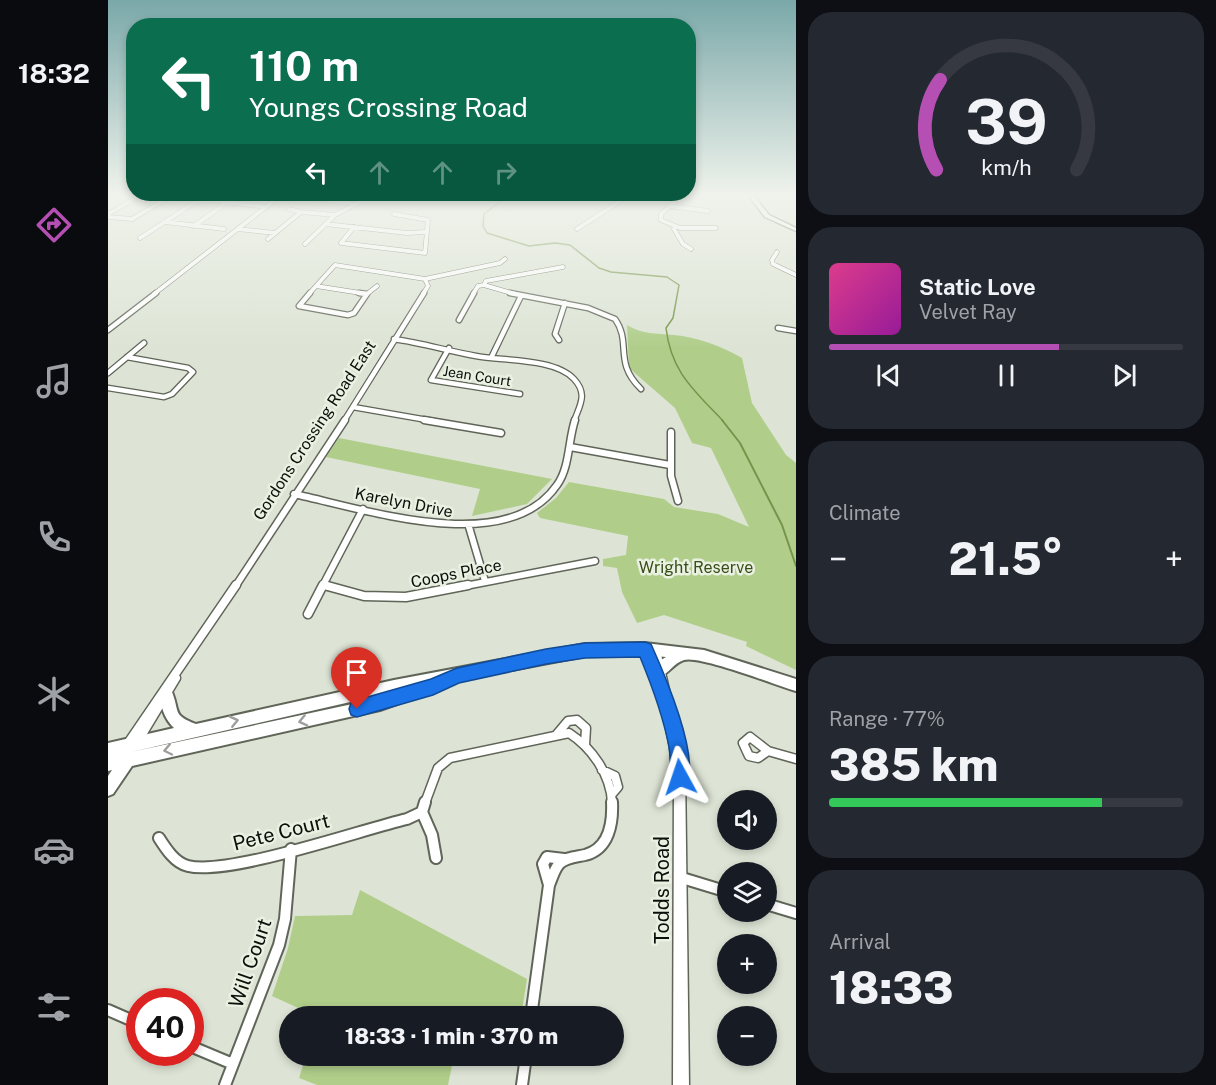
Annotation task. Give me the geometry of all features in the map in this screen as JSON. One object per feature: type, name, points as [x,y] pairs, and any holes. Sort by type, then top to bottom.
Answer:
[{"type":"main road","points":[[121,754],[397,692],[457,675],[569,652],[650,650],[685,653],[729,663],[796,685]]},
{"type":"main road","points":[[661,670],[665,664],[685,653]]},
{"type":"main road","points":[[108,777],[121,754],[196,730],[397,692]]},
{"type":"main road","points":[[167,696],[169,713],[174,721],[184,728],[196,730]]},
{"type":"main road","points":[[108,789],[121,754]]},
{"type":"street","points":[[108,330],[215,247]]},
{"type":"street","points":[[367,247],[420,254],[427,250],[427,247]]},
{"type":"street","points":[[687,247],[691,249]]},
{"type":"street","points":[[777,252],[772,260],[774,266],[796,275]]},
{"type":"street","points":[[377,286],[367,294],[354,313],[346,315],[299,307],[335,265],[425,279],[500,263],[505,259]]},
{"type":"street","points":[[484,285],[486,281],[563,267]]},
{"type":"street","name":"Gordons Crossing Road East","points":[[121,754],[167,696],[180,670],[353,407],[428,286],[425,279]]},
{"type":"street","points":[[459,320],[478,286],[484,285],[521,296],[601,312],[615,318],[620,326],[623,368],[633,383],[641,389]]},
{"type":"street","points":[[316,286],[367,294]]},
{"type":"street","points":[[492,356],[521,296]]},
{"type":"street","points":[[559,340],[555,333],[565,303]]},
{"type":"street","points":[[778,328],[796,331]]},
{"type":"street","name":"Karelyn Drive","points":[[294,494],[450,526],[469,527],[493,524],[531,509],[557,485],[570,447],[577,410],[583,404],[579,383],[556,369],[394,339]]},
{"type":"street","points":[[108,373],[144,343]]},
{"type":"street","name":"Jean Court","points":[[449,348],[431,380],[520,394]]},
{"type":"street","points":[[108,388],[164,397],[172,394],[193,372],[188,368],[128,357]]},
{"type":"street","points":[[353,407],[501,433]]},
{"type":"street","points":[[671,432],[670,465],[673,489],[678,501]]},
{"type":"street","points":[[570,447],[670,465]]},
{"type":"street","points":[[309,614],[363,508]]},
{"type":"street","points":[[469,527],[485,581]]},
{"type":"street","name":"Coops Place","points":[[323,585],[364,596],[406,597],[595,561]]},
{"type":"street","name":"Todds Road","points":[[650,650],[661,670],[665,696]]},
{"type":"street","name":"Todds Road","points":[[650,650],[678,748],[682,878],[681,1085]]},
{"type":"street","name":"Gordons Crossing Road East","points":[[121,754],[164,689],[180,670]]},
{"type":"street","points":[[555,736],[568,721],[577,720],[586,728],[585,745]]},
{"type":"street","points":[[436,858],[432,835],[422,812],[432,779],[438,768],[450,758],[568,733],[585,745],[609,780],[612,794],[608,834],[604,843],[596,850],[564,859],[547,856],[543,864],[549,885],[532,1006]]},
{"type":"street","points":[[768,751],[796,759]]},
{"type":"street","name":"Pete Court","points":[[159,838],[174,859],[189,867],[205,869],[407,819],[422,812]]},
{"type":"street","name":"Will Court","points":[[225,1085],[279,945],[285,919],[291,849]]},
{"type":"street","points":[[682,878],[717,889]]},
{"type":"street","points":[[777,907],[796,913]]},
{"type":"street","points":[[108,1010],[126,1017]]},
{"type":"street","points":[[204,1052],[233,1064]]},
{"type":"street","points":[[522,1085],[525,1066]]},
{"type":"green space","name":"Wright Reserve","points":[[627,325],[644,332],[700,340],[742,358],[752,403],[786,455],[796,463],[796,670],[746,646],[747,642],[664,615],[637,623],[622,592],[617,568],[603,566],[603,559],[626,555],[628,536],[540,518],[537,513],[556,498],[569,482],[664,499],[674,507],[718,514],[749,527],[711,448],[692,443],[675,408],[629,368]]},
{"type":"green space","points":[[339,438],[552,479],[527,504],[472,516],[480,489],[326,457]]},
{"type":"green space","points":[[360,890],[527,979],[523,1006],[294,1006],[272,996],[288,948],[295,916],[352,915]]},
{"type":"green space","points":[[303,1066],[452,1066],[448,1085],[317,1085],[299,1078]]},
{"type":"waterway","points":[[572,247],[599,268],[611,272],[667,277],[679,285],[673,318],[666,328],[673,357],[686,379],[723,421]]},
{"type":"waterway","points":[[722,420],[740,443],[782,525],[796,566]]},
{"type":"route","points":[[357,709],[433,687],[457,675],[546,656],[585,650],[645,649],[665,696],[678,748],[680,777]]}]
